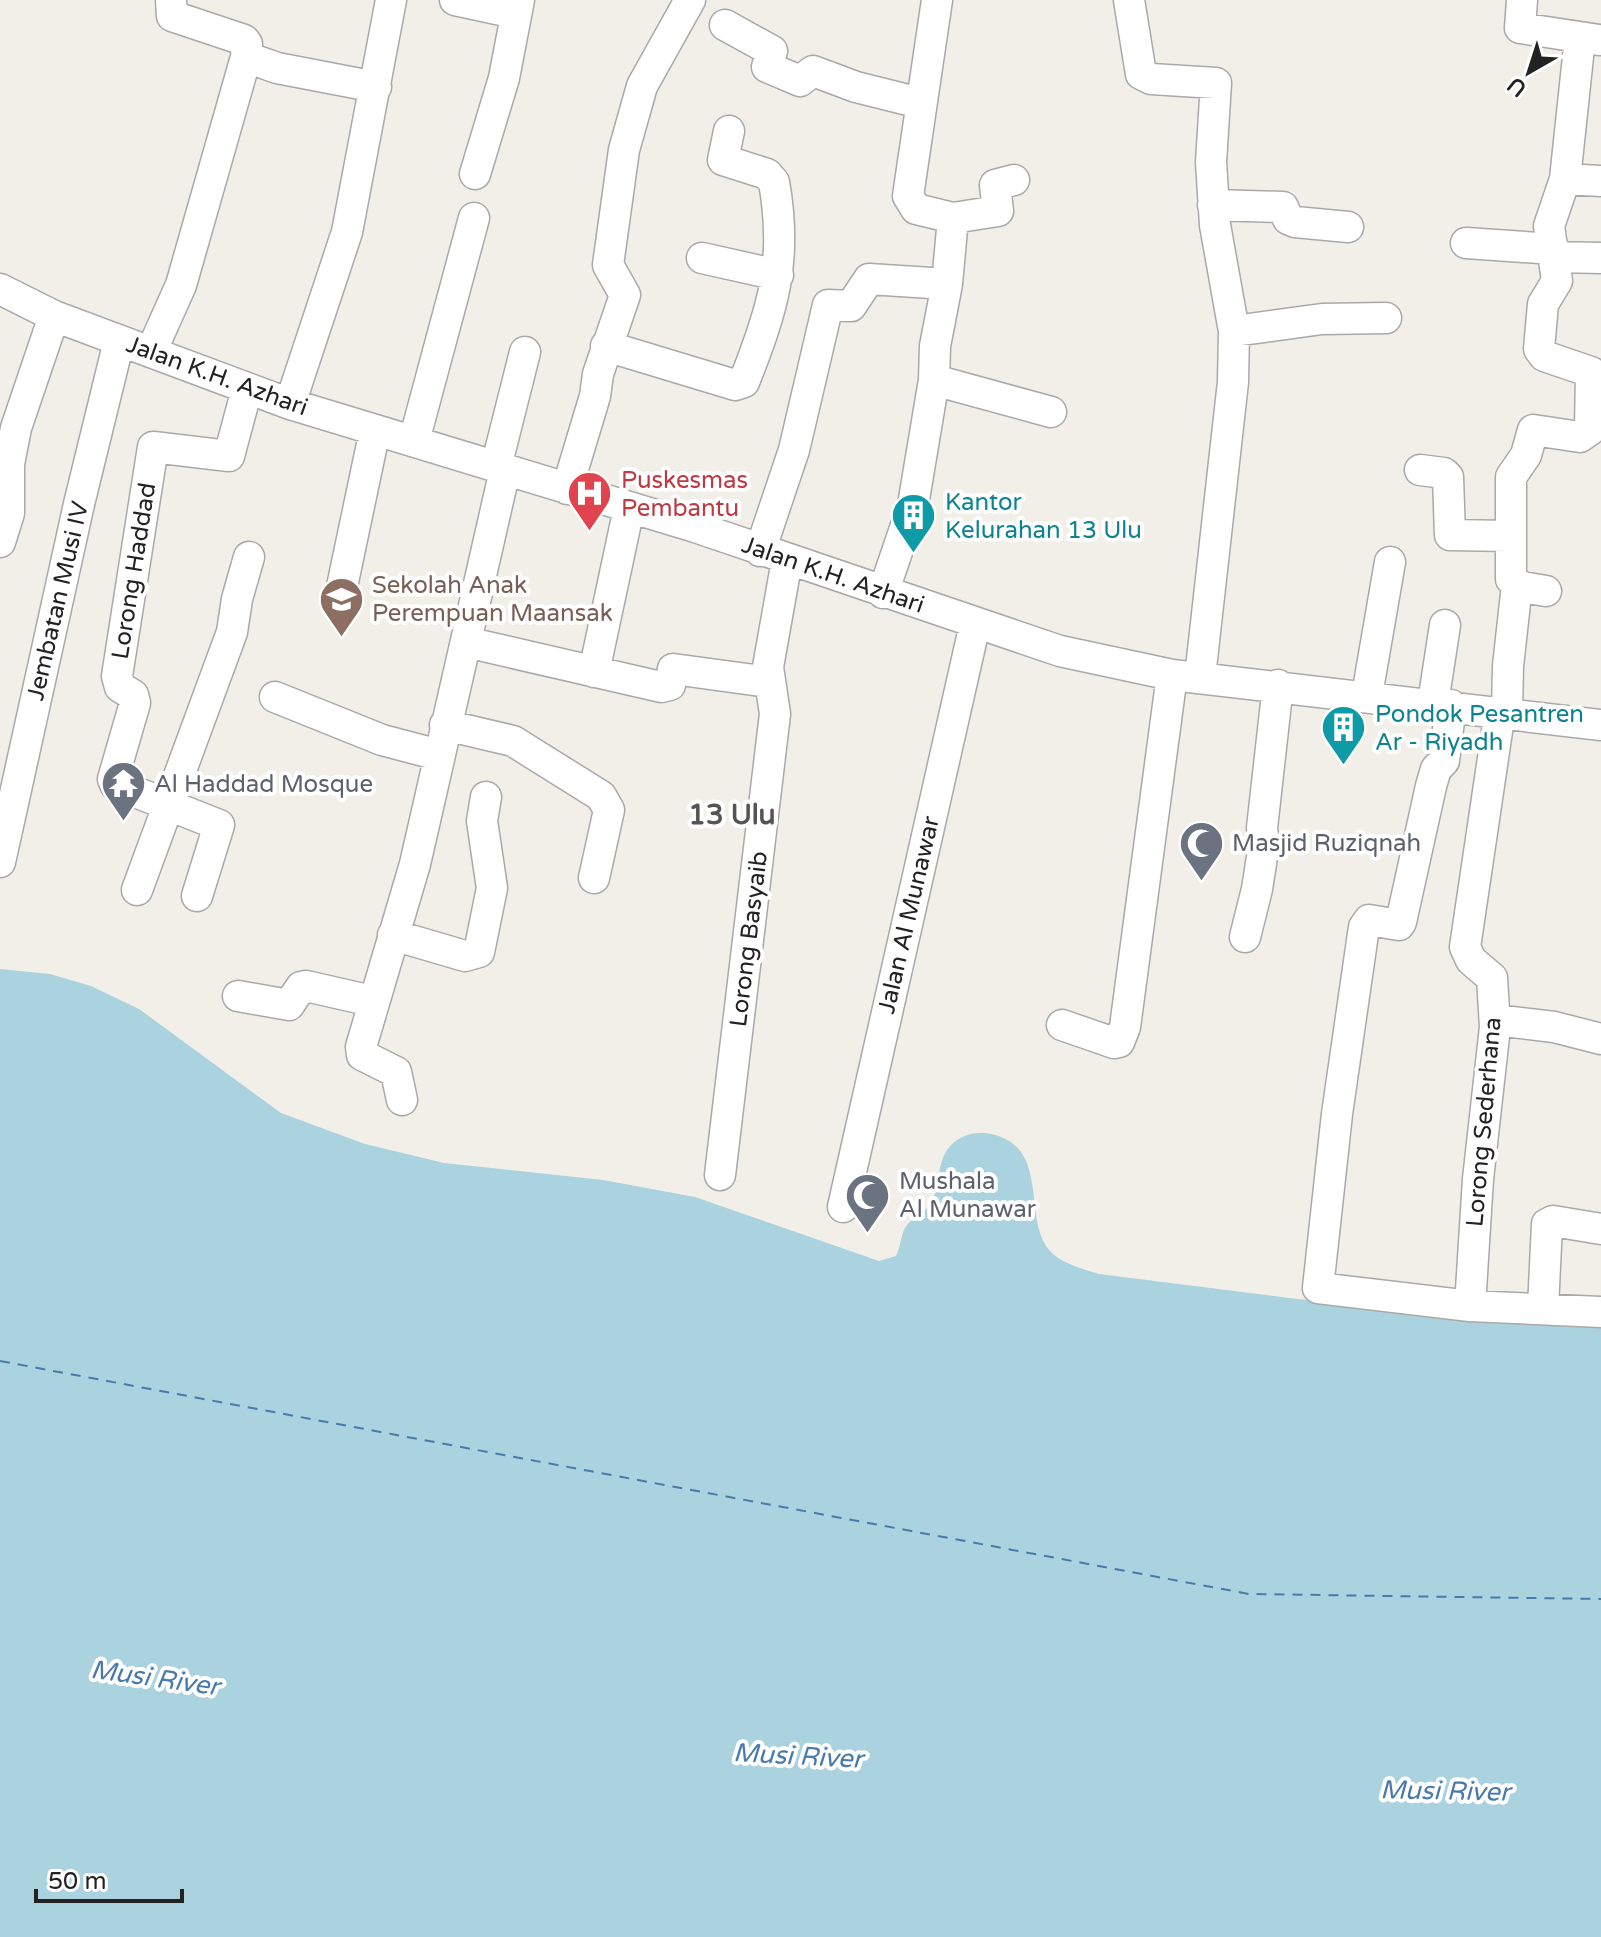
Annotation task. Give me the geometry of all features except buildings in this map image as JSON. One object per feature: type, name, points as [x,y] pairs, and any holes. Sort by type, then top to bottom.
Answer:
[{"type":"street","points":[[151,352],[181,285],[246,57],[247,44],[244,40],[172,16],[169,11],[171,0]]},
{"type":"street","points":[[290,404],[347,232],[391,0]]},
{"type":"street","points":[[455,0],[517,7],[504,78],[475,174]]},
{"type":"street","points":[[937,0],[908,196],[916,209],[953,218],[998,211],[995,185],[1014,180]]},
{"type":"street","points":[[1062,1025],[1114,1043],[1119,1042],[1125,1027],[1233,382],[1234,331],[1213,205],[1211,162],[1216,83],[1151,79],[1141,74],[1129,0]]},
{"type":"street","points":[[1522,0],[1520,28],[1591,39],[1565,179],[1549,226],[1557,281],[1543,304],[1540,353],[1596,371]]},
{"type":"street","points":[[567,489],[606,346],[625,295],[608,265],[624,150],[642,86],[688,4],[732,12],[772,51],[766,67],[800,81],[813,71],[856,87],[920,103]]},
{"type":"street","points":[[246,57],[277,68],[376,87]]},
{"type":"street","points":[[606,346],[735,385],[742,384],[770,318],[781,252],[774,182],[767,174],[723,160],[729,131]]},
{"type":"street","points":[[1565,179],[1601,181]]},
{"type":"street","points":[[1213,205],[1283,207],[1288,219],[1295,222],[1348,227]]},
{"type":"street","points":[[414,441],[474,218]]},
{"type":"street","points":[[883,593],[913,505],[934,380],[935,346],[947,284],[953,218]]},
{"type":"street","points":[[1466,243],[1601,258]]},
{"type":"street","points":[[702,258],[778,275]]},
{"type":"street","name":"Lorong Basyaib","points":[[720,1175],[775,714],[774,698],[768,682],[773,556],[828,305],[851,306],[869,279],[947,284]]},
{"type":"street","name":"Jalan K.H. Azhari","points":[[0,289],[54,316],[290,404],[629,508],[1060,651],[1186,676],[1601,725]]},
{"type":"street","points":[[0,542],[9,513],[9,464],[16,428],[54,316]]},
{"type":"street","points":[[1234,331],[1322,319],[1386,318]]},
{"type":"street","name":"Jembatan Musi IV","points":[[0,862],[79,504],[119,341]]},
{"type":"street","points":[[402,1100],[396,1072],[362,1055],[361,1047],[372,1001],[415,864],[466,642],[525,352]]},
{"type":"street","name":"Lorong Sederhana","points":[[1470,1306],[1478,1179],[1495,1020],[1492,978],[1471,960],[1465,947],[1504,712],[1517,585],[1511,579],[1512,470],[1526,455],[1533,430],[1580,437],[1588,433],[1596,371]]},
{"type":"street","points":[[934,380],[1051,412]]},
{"type":"street","name":"Lorong Haddad","points":[[197,896],[219,825],[121,788],[113,779],[135,703],[133,695],[120,687],[117,676],[153,447],[229,456],[247,389]]},
{"type":"street","points":[[340,596],[375,430]]},
{"type":"street","points":[[1420,470],[1444,473],[1448,477],[1450,535],[1511,536]]},
{"type":"street","points":[[594,672],[629,508]]},
{"type":"street","points":[[137,890],[232,632],[237,599],[249,557]]},
{"type":"street","points":[[1367,695],[1390,562]]},
{"type":"street","points":[[1517,585],[1546,591]]},
{"type":"street","name":"Jalan Al Munawar","points":[[843,1207],[975,624]]},
{"type":"street","points":[[1445,625],[1442,704],[1444,761],[1436,769],[1431,786],[1404,915],[1399,925],[1369,920],[1364,927],[1337,1114],[1318,1288],[1470,1306],[1601,1312]]},
{"type":"street","points":[[466,642],[666,687],[670,685],[673,669],[768,682]]},
{"type":"street","points":[[1245,937],[1264,844],[1262,828],[1278,685]]},
{"type":"street","points":[[275,697],[382,740],[439,755]]},
{"type":"street","points":[[445,725],[513,741],[601,796],[609,810],[594,878]]},
{"type":"street","points":[[393,935],[465,956],[479,952],[492,888],[482,821],[486,797]]},
{"type":"street","points":[[238,996],[289,1005],[301,987],[306,986],[372,1001]]},
{"type":"street","points":[[1495,1020],[1554,1027],[1601,1039]]},
{"type":"street","points":[[1543,1308],[1547,1224],[1553,1221],[1601,1229]]},
{"type":"water","name":"Musi River","points":[[0,969],[50,974],[91,986],[139,1009],[281,1113],[365,1144],[444,1163],[603,1180],[695,1197],[879,1261],[896,1256],[905,1228],[931,1203],[944,1156],[950,1146],[963,1137],[984,1133],[1006,1139],[1020,1150],[1028,1165],[1041,1237],[1055,1256],[1086,1270],[1297,1299],[1601,1324],[1601,1937],[0,1937]]},
{"type":"ferry route","points":[[0,1361],[1249,1594],[1601,1599]]},
{"type":"place","name":"Puskesmas Pembantu","points":[[590,533]]},
{"type":"place","name":"Kantor Kelurahan 13 Ulu","points":[[914,555]]},
{"type":"place","name":"Sekolah Anak Perempuan Maansak","points":[[341,638]]},
{"type":"place","name":"Pondok Pesantren Ar - Riyadh","points":[[1344,767]]},
{"type":"place","name":"Al Haddad Mosque","points":[[123,823]]},
{"type":"place","name":"Masjid Ruziqnah","points":[[1201,882]]},
{"type":"place","name":"Mushala Al Munawar","points":[[868,1234]]},
{"type":"district","name":"13 Ulu","points":[[732,815]]}]
